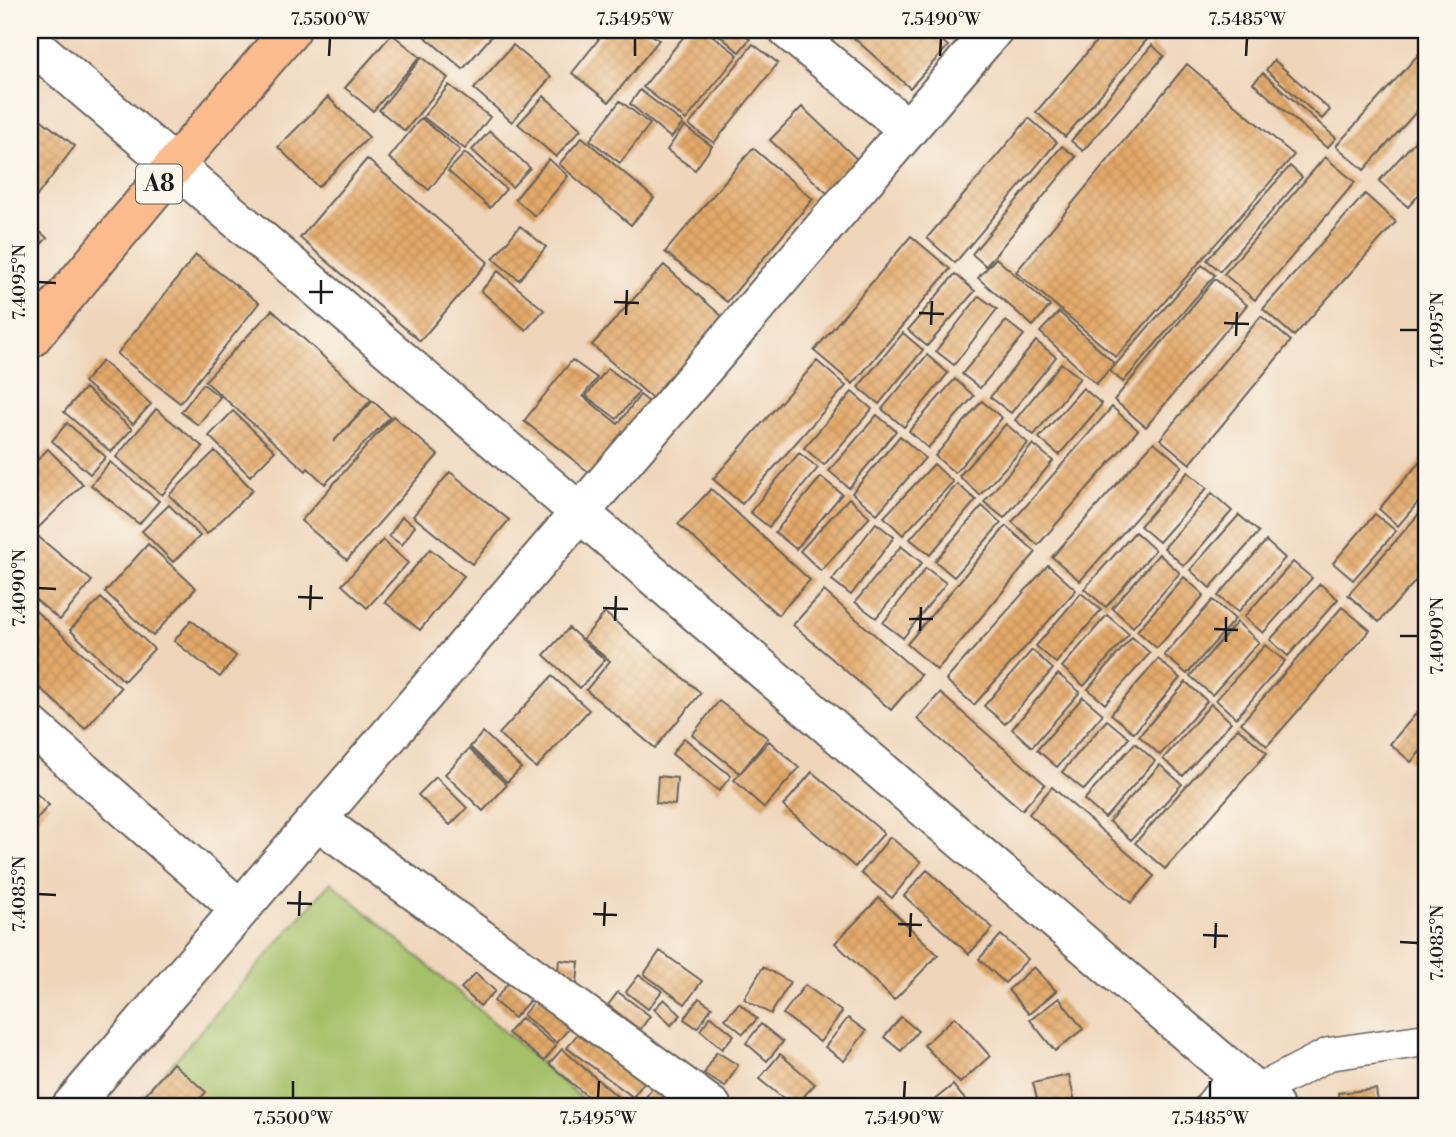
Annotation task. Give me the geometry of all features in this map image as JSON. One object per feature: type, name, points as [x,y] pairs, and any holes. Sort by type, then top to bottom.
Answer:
[{"type":"main road","name":"A8","points":[[30,339],[291,30]]},
{"type":"street","points":[[788,30],[908,129]]},
{"type":"street","points":[[71,1107],[993,30]]},
{"type":"street","points":[[30,42],[1256,1092]]},
{"type":"street","points":[[30,725],[240,909]]},
{"type":"street","points":[[317,820],[712,1107]]},
{"type":"street","points":[[1214,1107],[1256,1092],[1329,1054],[1426,1040]]},
{"type":"shaded area","points":[[30,30],[1426,30],[1426,1107],[592,1107],[331,882],[134,1107],[30,1107]]},
{"type":"green space","points":[[331,882],[592,1107],[134,1107]]},
{"type":"building","points":[[417,30],[497,30],[463,69]]},
{"type":"building","points":[[606,30],[645,30],[659,40],[609,102],[572,73]]},
{"type":"building","points":[[689,30],[705,30],[738,55],[686,120],[643,87]]},
{"type":"building","points":[[713,30],[740,30],[750,39],[739,52]]},
{"type":"building","points":[[845,30],[930,30],[948,46],[910,88]]},
{"type":"building","points":[[1106,30],[1155,30],[1065,137],[1036,112]]},
{"type":"building","points":[[392,34],[420,57],[373,111],[345,88]]},
{"type":"building","points":[[753,44],[778,63],[714,143],[689,125]]},
{"type":"building","points":[[513,45],[551,77],[512,122],[474,89]]},
{"type":"building","points":[[1152,45],[1164,56],[1083,151],[1071,141]]},
{"type":"building","points":[[1426,46],[1426,101],[1364,170],[1336,146]]},
{"type":"building","points":[[422,57],[448,78],[405,131],[379,110]]},
{"type":"building","points":[[1274,60],[1330,110],[1322,119],[1266,70]]},
{"type":"building","points":[[1187,64],[1294,155],[1116,357],[1016,272]]},
{"type":"building","points":[[1263,73],[1336,138],[1327,148],[1253,83]]},
{"type":"building","points":[[449,85],[490,117],[465,149],[423,117]]},
{"type":"building","points":[[640,90],[683,123],[671,138],[630,104]]},
{"type":"building","points":[[544,96],[581,129],[556,157],[518,124]]},
{"type":"building","points":[[328,97],[369,137],[318,187],[278,147]]},
{"type":"building","points":[[620,101],[650,124],[620,163],[590,140]]},
{"type":"building","points":[[802,107],[861,163],[830,196],[770,140]]},
{"type":"building","points":[[30,111],[75,146],[30,205]]},
{"type":"building","points":[[421,118],[460,150],[429,190],[389,158]]},
{"type":"building","points":[[1029,118],[1057,142],[955,263],[927,238]]},
{"type":"building","points":[[684,126],[712,146],[695,170],[667,150]]},
{"type":"building","points":[[1426,129],[1426,187],[1408,207],[1379,181]]},
{"type":"building","points":[[490,131],[530,168],[512,187],[472,150]]},
{"type":"building","points":[[582,137],[654,198],[631,225],[559,164]]},
{"type":"building","points":[[1062,146],[1076,157],[986,266],[972,254]]},
{"type":"building","points":[[753,148],[813,199],[727,302],[665,252]]},
{"type":"building","points":[[465,153],[506,189],[490,208],[448,171]]},
{"type":"building","points":[[1325,157],[1355,182],[1255,300],[1224,274]]},
{"type":"building","points":[[367,159],[488,262],[420,341],[300,238]]},
{"type":"building","points":[[549,159],[568,176],[535,216],[515,199]]},
{"type":"building","points":[[1290,166],[1302,177],[1220,271],[1207,260]]},
{"type":"building","points":[[1365,194],[1396,222],[1294,336],[1263,309]]},
{"type":"building","points":[[30,223],[47,238],[40,245],[30,236]]},
{"type":"building","points":[[520,226],[546,247],[519,280],[493,259]]},
{"type":"building","points":[[911,236],[950,269],[853,384],[814,351]]},
{"type":"building","points":[[196,255],[259,303],[180,403],[117,354]]},
{"type":"building","points":[[996,258],[1050,306],[1033,326],[978,278]]},
{"type":"building","points":[[664,265],[732,325],[661,406],[592,345]]},
{"type":"building","points":[[1202,265],[1215,275],[1123,382],[1110,371]]},
{"type":"building","points":[[498,271],[544,310],[526,330],[481,291]]},
{"type":"building","points":[[955,274],[975,291],[927,346],[908,330]]},
{"type":"building","points":[[1215,279],[1247,305],[1146,427],[1114,400]]},
{"type":"building","points":[[979,296],[997,309],[954,365],[936,351]]},
{"type":"building","points":[[272,310],[371,400],[333,442],[373,401],[390,417],[325,484],[308,468],[306,471],[205,381]]},
{"type":"building","points":[[1059,312],[1115,364],[1096,384],[1040,332]]},
{"type":"building","points":[[1261,316],[1291,341],[1190,464],[1160,439]]},
{"type":"building","points":[[1006,321],[1024,335],[980,388],[962,374]]},
{"type":"building","points":[[903,333],[923,350],[879,404],[858,387]]},
{"type":"building","points":[[1036,341],[1056,357],[1011,413],[990,397]]},
{"type":"building","points":[[927,355],[948,373],[904,427],[882,409]]},
{"type":"building","points":[[572,360],[597,378],[583,396],[618,424],[640,395],[653,405],[595,477],[524,421]]},
{"type":"building","points":[[102,361],[151,404],[133,424],[84,382]]},
{"type":"building","points":[[817,361],[846,386],[742,504],[713,479]]},
{"type":"building","points":[[1061,363],[1080,378],[1034,435],[1015,420]]},
{"type":"building","points":[[608,368],[639,392],[617,419],[586,396]]},
{"type":"building","points":[[955,379],[974,396],[928,448],[909,431]]},
{"type":"building","points":[[203,384],[220,397],[198,425],[181,412]]},
{"type":"building","points":[[85,388],[132,429],[111,452],[64,412]]},
{"type":"building","points":[[1083,388],[1102,404],[1059,455],[1039,438]]},
{"type":"building","points":[[852,392],[872,409],[824,465],[804,448]]},
{"type":"building","points":[[982,401],[1002,418],[955,473],[935,456]]},
{"type":"building","points":[[1112,407],[1138,430],[1038,545],[1012,522]]},
{"type":"building","points":[[156,409],[203,447],[162,495],[116,457]]},
{"type":"building","points":[[233,411],[275,451],[250,476],[209,436]]},
{"type":"building","points":[[877,415],[896,431],[849,488],[829,471]]},
{"type":"building","points":[[393,416],[438,455],[347,560],[301,521]]},
{"type":"building","points":[[67,423],[106,457],[90,474],[52,441]]},
{"type":"building","points":[[1006,424],[1028,443],[980,495],[959,476]]},
{"type":"building","points":[[900,436],[925,458],[877,514],[852,493]]},
{"type":"building","points":[[1154,442],[1182,466],[1080,581],[1052,557]]},
{"type":"building","points":[[1033,444],[1053,461],[1004,518],[984,502]]},
{"type":"building","points":[[48,449],[83,484],[38,528],[30,519],[30,467]]},
{"type":"building","points":[[215,451],[253,490],[207,534],[169,495]]},
{"type":"building","points":[[799,453],[818,468],[769,527],[750,512]]},
{"type":"building","points":[[1424,457],[1426,493],[1398,526],[1379,509]]},
{"type":"building","points":[[110,462],[159,501],[139,524],[91,485]]},
{"type":"building","points":[[934,464],[953,482],[903,535],[884,517]]},
{"type":"building","points":[[450,472],[509,520],[472,564],[413,516]]},
{"type":"building","points":[[1188,472],[1207,488],[1159,542],[1140,526]]},
{"type":"building","points":[[821,477],[842,494],[796,549],[775,532]]},
{"type":"building","points":[[957,484],[976,500],[930,555],[910,539]]},
{"type":"building","points":[[711,489],[810,580],[778,615],[678,524]]},
{"type":"building","points":[[1212,493],[1232,511],[1184,566],[1164,548]]},
{"type":"building","points":[[849,498],[870,517],[821,571],[800,551]]},
{"type":"building","points":[[169,505],[200,536],[173,562],[142,531]]},
{"type":"building","points":[[982,506],[1001,523],[954,577],[935,561]]},
{"type":"building","points":[[1426,506],[1426,569],[1379,622],[1348,595]]},
{"type":"building","points":[[1375,514],[1396,531],[1353,580],[1333,563]]},
{"type":"building","points":[[1239,515],[1259,532],[1210,588],[1190,570]]},
{"type":"building","points":[[402,517],[415,526],[402,545],[389,536]]},
{"type":"building","points":[[876,523],[894,537],[851,595],[832,580]]},
{"type":"building","points":[[1006,526],[1036,552],[937,670],[907,644]]},
{"type":"building","points":[[30,530],[92,581],[60,620],[30,595]]},
{"type":"building","points":[[1135,532],[1155,550],[1106,607],[1084,589]]},
{"type":"building","points":[[383,540],[408,563],[367,608],[342,585]]},
{"type":"building","points":[[1266,541],[1285,558],[1238,612],[1218,596]]},
{"type":"building","points":[[148,544],[196,588],[153,636],[105,592]]},
{"type":"building","points":[[901,546],[922,563],[876,618],[855,602]]},
{"type":"building","points":[[430,549],[464,576],[420,630],[385,602]]},
{"type":"building","points":[[1159,554],[1180,573],[1133,627],[1112,608]]},
{"type":"building","points":[[1293,562],[1312,578],[1263,633],[1244,617]]},
{"type":"building","points":[[1048,565],[1076,590],[974,705],[946,680]]},
{"type":"building","points":[[926,568],[946,583],[903,638],[883,623]]},
{"type":"building","points":[[1184,577],[1204,595],[1157,648],[1137,631]]},
{"type":"building","points":[[1320,584],[1338,599],[1288,656],[1270,640]]},
{"type":"building","points":[[824,591],[921,675],[891,710],[793,625]]},
{"type":"building","points":[[1081,593],[1101,610],[1056,663],[1036,646]]},
{"type":"building","points":[[101,598],[154,649],[124,681],[70,630]]},
{"type":"building","points":[[1213,600],[1235,619],[1187,674],[1164,655]]},
{"type":"building","points":[[30,606],[121,688],[85,729],[30,679]]},
{"type":"building","points":[[1342,607],[1370,630],[1267,746],[1241,723]]},
{"type":"building","points":[[605,613],[701,693],[655,748],[586,690],[610,661],[583,639]]},
{"type":"building","points":[[1107,615],[1129,634],[1084,686],[1062,667]]},
{"type":"building","points":[[191,620],[236,656],[220,677],[174,641]]},
{"type":"building","points":[[1237,622],[1259,642],[1212,695],[1190,676]]},
{"type":"building","points":[[569,628],[605,660],[580,688],[544,655]]},
{"type":"building","points":[[1132,637],[1150,653],[1105,704],[1088,689]]},
{"type":"building","points":[[1265,645],[1285,661],[1236,718],[1216,700]]},
{"type":"building","points":[[1032,650],[1053,669],[1005,724],[984,706]]},
{"type":"building","points":[[1158,659],[1180,678],[1134,733],[1111,714]]},
{"type":"building","points":[[1058,674],[1080,692],[1032,747],[1012,729]]},
{"type":"building","points":[[552,676],[589,710],[536,768],[499,734]]},
{"type":"building","points":[[1186,682],[1207,701],[1160,755],[1139,736]]},
{"type":"building","points":[[940,693],[1045,784],[1022,810],[917,719]]},
{"type":"building","points":[[1083,697],[1103,714],[1057,767],[1037,750]]},
{"type":"building","points":[[719,701],[768,738],[740,773],[692,735]]},
{"type":"building","points":[[1426,702],[1426,745],[1411,762],[1390,744]]},
{"type":"building","points":[[1211,704],[1231,722],[1183,776],[1163,759]]},
{"type":"building","points":[[1107,720],[1129,738],[1084,790],[1062,772]]},
{"type":"building","points":[[1238,728],[1267,753],[1165,869],[1135,843]]},
{"type":"building","points":[[483,732],[521,768],[507,782],[470,747]]},
{"type":"building","points":[[684,738],[731,776],[719,791],[672,754]]},
{"type":"building","points":[[769,741],[799,768],[764,808],[734,780]]},
{"type":"building","points":[[1135,743],[1155,761],[1105,818],[1084,800]]},
{"type":"building","points":[[469,749],[507,785],[483,811],[445,774]]},
{"type":"building","points":[[1160,765],[1182,784],[1131,840],[1109,821]]},
{"type":"building","points":[[812,772],[884,833],[855,867],[783,806]]},
{"type":"building","points":[[658,776],[677,778],[675,805],[656,803]]},
{"type":"building","points":[[436,777],[467,808],[450,825],[418,795]]},
{"type":"building","points":[[1052,787],[1154,876],[1131,903],[1029,814]]},
{"type":"building","points":[[30,788],[49,805],[30,826]]},
{"type":"building","points":[[890,837],[921,862],[892,898],[861,873]]},
{"type":"building","points":[[927,870],[993,928],[969,954],[904,896]]},
{"type":"building","points":[[879,898],[938,955],[894,1000],[835,943]]},
{"type":"building","points":[[1001,935],[1028,959],[1005,983],[979,959]]},
{"type":"building","points":[[660,951],[702,981],[685,1004],[644,974]]},
{"type":"building","points":[[559,960],[579,962],[577,983],[557,981]]},
{"type":"building","points":[[763,967],[790,982],[771,1014],[744,999]]},
{"type":"building","points":[[1034,967],[1056,991],[1029,1014],[1008,990]]},
{"type":"building","points":[[476,973],[495,991],[480,1006],[461,988]]},
{"type":"building","points":[[639,975],[662,991],[648,1009],[626,992]]},
{"type":"building","points":[[509,982],[530,1000],[514,1018],[494,1001]]},
{"type":"building","points":[[805,985],[842,1012],[820,1042],[783,1014]]},
{"type":"building","points":[[618,992],[650,1016],[640,1030],[608,1005]]},
{"type":"building","points":[[539,995],[573,1023],[557,1043],[523,1015]]},
{"type":"building","points":[[699,998],[712,1007],[697,1028],[684,1019]]},
{"type":"building","points":[[1059,998],[1083,1029],[1055,1051],[1030,1020]]},
{"type":"building","points":[[664,999],[681,1015],[671,1025],[654,1009]]},
{"type":"building","points":[[739,1003],[757,1019],[743,1034],[725,1019]]},
{"type":"building","points":[[711,1016],[734,1035],[722,1049],[700,1030]]},
{"type":"building","points":[[901,1017],[918,1031],[901,1051],[884,1037]]},
{"type":"building","points":[[955,1017],[990,1056],[960,1083],[924,1045]]},
{"type":"building","points":[[521,1018],[556,1046],[544,1061],[508,1033]]},
{"type":"building","points":[[848,1018],[866,1031],[844,1061],[825,1047]]},
{"type":"building","points":[[585,1024],[651,1073],[633,1097],[567,1048]]},
{"type":"building","points":[[761,1024],[783,1042],[767,1061],[746,1043]]},
{"type":"building","points":[[562,1049],[618,1097],[610,1107],[600,1107],[549,1064]]},
{"type":"building","points":[[717,1052],[738,1065],[725,1087],[704,1074]]},
{"type":"building","points":[[780,1054],[815,1084],[794,1107],[759,1079]]},
{"type":"building","points":[[173,1063],[206,1092],[193,1107],[134,1107]]},
{"type":"building","points":[[1069,1075],[1075,1103],[1039,1107],[1033,1083]]},
{"type":"building","points":[[661,1077],[704,1107],[652,1107],[643,1101]]},
{"type":"building","points":[[953,1085],[971,1107],[929,1107],[928,1105]]},
{"type":"building","points":[[1376,1089],[1378,1103],[1340,1107],[1338,1093]]}]
